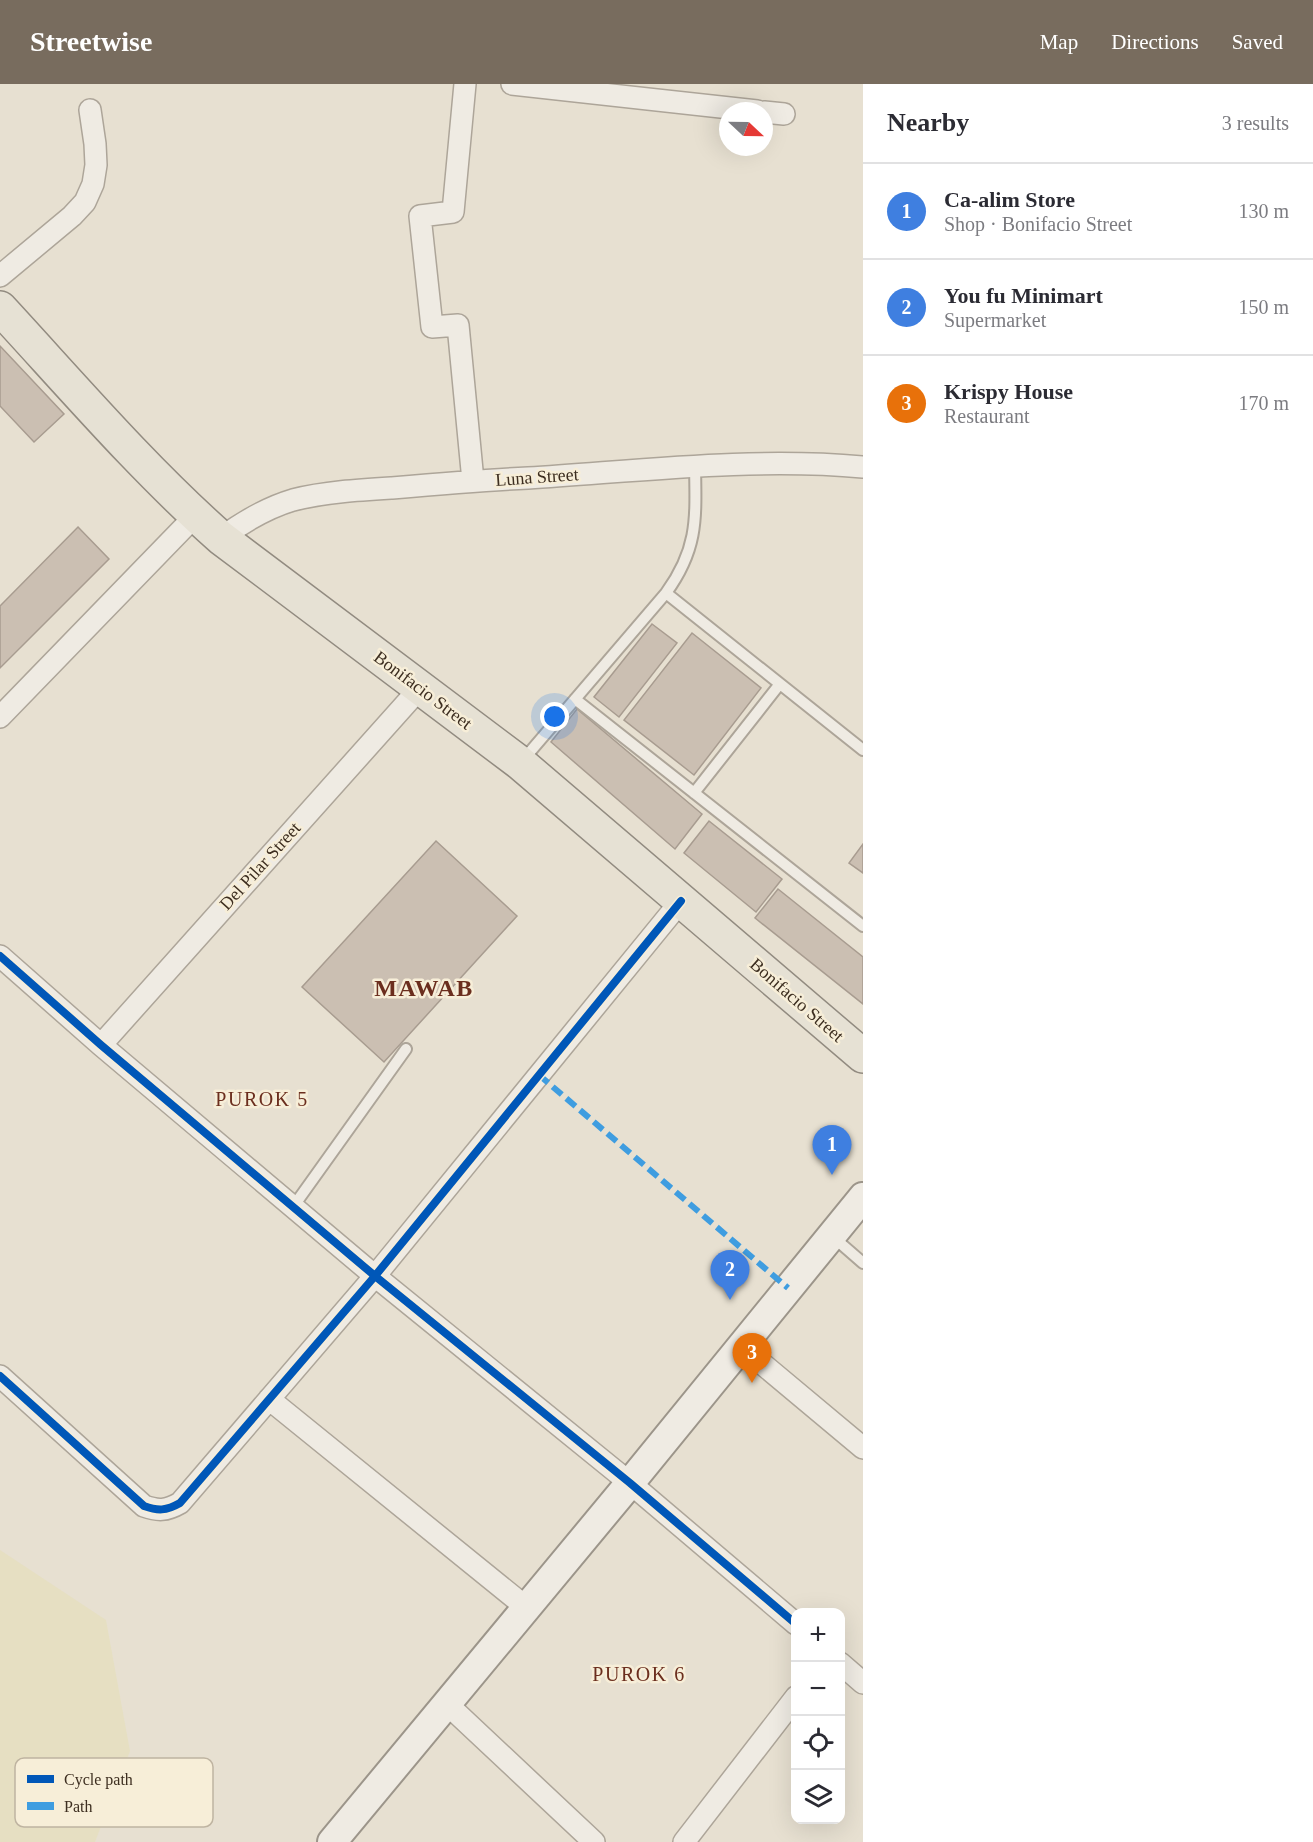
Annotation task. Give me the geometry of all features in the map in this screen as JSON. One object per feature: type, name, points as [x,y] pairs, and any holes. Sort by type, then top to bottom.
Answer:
[{"type":"main road","name":"Bonifacio Street","points":[[0,308],[195,516],[520,764],[863,1056]]},
{"type":"main road","points":[[332,1842],[630,1483],[863,1197]]},
{"type":"street","points":[[465,84],[453,212],[420,216],[432,327],[458,325],[473,481]]},
{"type":"street","points":[[512,84],[719,107]]},
{"type":"street","points":[[0,276],[72,216],[85,202],[93,184],[96,165],[90,110]]},
{"type":"street","name":"Luna Street","points":[[221,538],[241,523],[263,512],[290,501],[318,494],[473,481],[695,467],[820,463],[863,467]]},
{"type":"street","points":[[0,717],[195,516]]},
{"type":"street","name":"Del Pilar Street","points":[[101,1045],[420,688]]},
{"type":"street","points":[[0,1376],[144,1506],[156,1510],[168,1510],[180,1503],[375,1276],[681,901]]},
{"type":"street","points":[[0,956],[293,1208],[630,1483],[791,1621]]},
{"type":"street","points":[[741,1346],[863,1448]]},
{"type":"street","points":[[269,1399],[527,1608]]},
{"type":"street","points":[[845,1667],[863,1683]]},
{"type":"street","points":[[684,1842],[791,1702]]},
{"type":"street","points":[[447,1704],[594,1842]]},
{"type":"lane","points":[[520,764],[678,577],[693,539],[696,516],[695,467]]},
{"type":"lane","points":[[666,593],[863,750]]},
{"type":"lane","points":[[694,793],[780,685]]},
{"type":"lane","points":[[575,699],[863,926]]},
{"type":"lane","points":[[293,1208],[406,1049]]},
{"type":"lane","points":[[832,1236],[863,1263]]},
{"type":"shaded area","points":[[0,1550],[106,1620],[130,1751],[127,1758],[15,1758],[15,1827],[101,1827],[95,1842],[0,1842]]},
{"type":"building","points":[[0,346],[64,414],[34,442],[0,406]]},
{"type":"building","points":[[78,527],[109,559],[0,668],[0,606]]},
{"type":"building","points":[[652,624],[677,643],[619,717],[594,697]]},
{"type":"building","points":[[692,633],[761,688],[694,775],[624,720]]},
{"type":"building","points":[[577,709],[702,814],[675,849],[551,742]]},
{"type":"building","points":[[709,821],[782,879],[756,912],[684,853]]},
{"type":"building","points":[[436,841],[517,916],[384,1062],[302,987]]},
{"type":"building","points":[[863,844],[863,873],[849,863]]},
{"type":"building","points":[[778,889],[863,957],[863,1004],[755,918]]},
{"type":"marked path","points":[[539,1075],[788,1288]]},
{"type":"cycle path","points":[[0,1376],[144,1506],[162,1509],[180,1503],[375,1276],[681,901]]},
{"type":"cycle path","points":[[0,956],[101,1045],[375,1276],[630,1483],[791,1620]]},
{"type":"place","name":"Ca-alim Store","points":[[832,1175]]},
{"type":"place","name":"You fu Minimart","points":[[730,1300]]},
{"type":"place","name":"Krispy House","points":[[752,1383]]},
{"type":"district","name":"MAWAB","points":[[424,988]]},
{"type":"district","name":"PUROK 5","points":[[262,1099]]},
{"type":"district","name":"PUROK 6","points":[[639,1674]]}]
